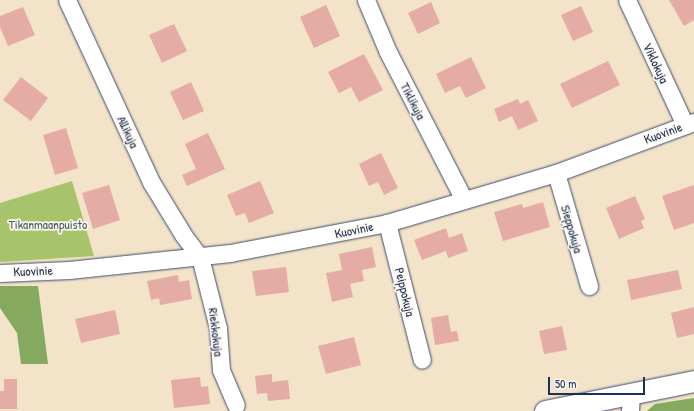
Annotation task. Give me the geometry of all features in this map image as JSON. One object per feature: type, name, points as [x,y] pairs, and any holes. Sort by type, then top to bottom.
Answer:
[{"type":"main road","points":[[545,411],[631,402],[694,381]]},
{"type":"street","name":"Allikuja","points":[[67,0],[151,182],[184,236],[200,257]]},
{"type":"street","name":"Tiklikuja","points":[[366,0],[388,52],[464,200]]},
{"type":"street","name":"Viklokuja","points":[[627,0],[690,124]]},
{"type":"street","name":"Kuovinie","points":[[0,272],[69,270],[200,257],[265,248],[388,223],[556,173],[690,124]]},
{"type":"street","name":"Sieppokuja","points":[[556,173],[589,286]]},
{"type":"street","name":"Peippokuja","points":[[388,223],[422,360]]},
{"type":"street","name":"Riekkokuja","points":[[200,257],[218,328],[220,370],[236,405]]},
{"type":"green space","name":"Tikanmaanpuisto","points":[[72,181],[94,256],[0,262],[0,203]]},
{"type":"green space","points":[[0,286],[38,286],[48,364],[21,364],[17,333],[0,308]]},
{"type":"green space","points":[[694,398],[694,411],[647,411],[655,404]]},
{"type":"building","points":[[669,0],[694,0],[694,20],[684,26]]},
{"type":"building","points":[[431,2],[440,23],[418,34],[408,13]]},
{"type":"building","points":[[326,5],[340,36],[314,48],[300,17]]},
{"type":"building","points":[[581,6],[593,32],[573,41],[561,15]]},
{"type":"building","points":[[23,7],[35,35],[8,46],[0,27],[0,16]]},
{"type":"building","points":[[174,24],[187,51],[162,63],[149,35]]},
{"type":"building","points":[[364,54],[383,90],[359,102],[351,87],[339,93],[328,72]]},
{"type":"building","points":[[471,57],[486,88],[466,98],[460,86],[445,93],[436,74]]},
{"type":"building","points":[[608,61],[620,85],[572,108],[560,84]]},
{"type":"building","points":[[21,77],[48,98],[31,121],[3,100]]},
{"type":"building","points":[[191,82],[204,111],[183,120],[170,92]]},
{"type":"building","points":[[518,99],[520,104],[528,100],[538,121],[518,130],[512,116],[499,122],[494,109]]},
{"type":"building","points":[[66,128],[78,168],[55,175],[43,135]]},
{"type":"building","points":[[208,133],[225,169],[187,186],[182,175],[196,169],[185,144]]},
{"type":"building","points":[[381,153],[398,188],[384,195],[378,182],[369,186],[359,164]]},
{"type":"building","points":[[260,181],[274,213],[249,223],[245,213],[236,216],[227,195]]},
{"type":"building","points":[[109,185],[120,220],[93,229],[82,193]]},
{"type":"building","points":[[694,185],[694,223],[674,230],[662,196]]},
{"type":"building","points":[[635,196],[645,219],[641,221],[644,228],[619,239],[606,208]]},
{"type":"building","points":[[543,202],[550,227],[503,241],[494,212],[522,204],[523,208]]},
{"type":"building","points":[[446,228],[449,238],[462,233],[468,251],[448,258],[446,251],[422,260],[414,240]]},
{"type":"building","points":[[372,247],[376,267],[362,270],[364,281],[350,284],[353,297],[332,302],[326,273],[342,270],[339,254]]},
{"type":"building","points":[[286,267],[289,292],[256,296],[252,271]]},
{"type":"building","points":[[678,270],[682,289],[631,300],[627,280]]},
{"type":"building","points":[[178,275],[179,282],[189,280],[192,299],[160,305],[159,298],[151,300],[147,281]]},
{"type":"building","points":[[694,307],[694,334],[677,338],[671,313]]},
{"type":"building","points":[[115,310],[120,334],[81,343],[75,319]]},
{"type":"building","points":[[448,315],[451,332],[457,331],[459,341],[435,345],[431,318]]},
{"type":"building","points":[[562,326],[567,350],[544,354],[539,331]]},
{"type":"building","points":[[354,337],[361,365],[326,374],[318,346]]},
{"type":"building","points":[[272,374],[272,382],[288,380],[290,399],[268,401],[267,393],[257,394],[255,376]]},
{"type":"building","points":[[200,377],[201,387],[208,386],[210,404],[174,408],[171,380]]},
{"type":"building","points":[[4,379],[17,379],[17,409],[0,409],[0,391],[4,391]]}]
